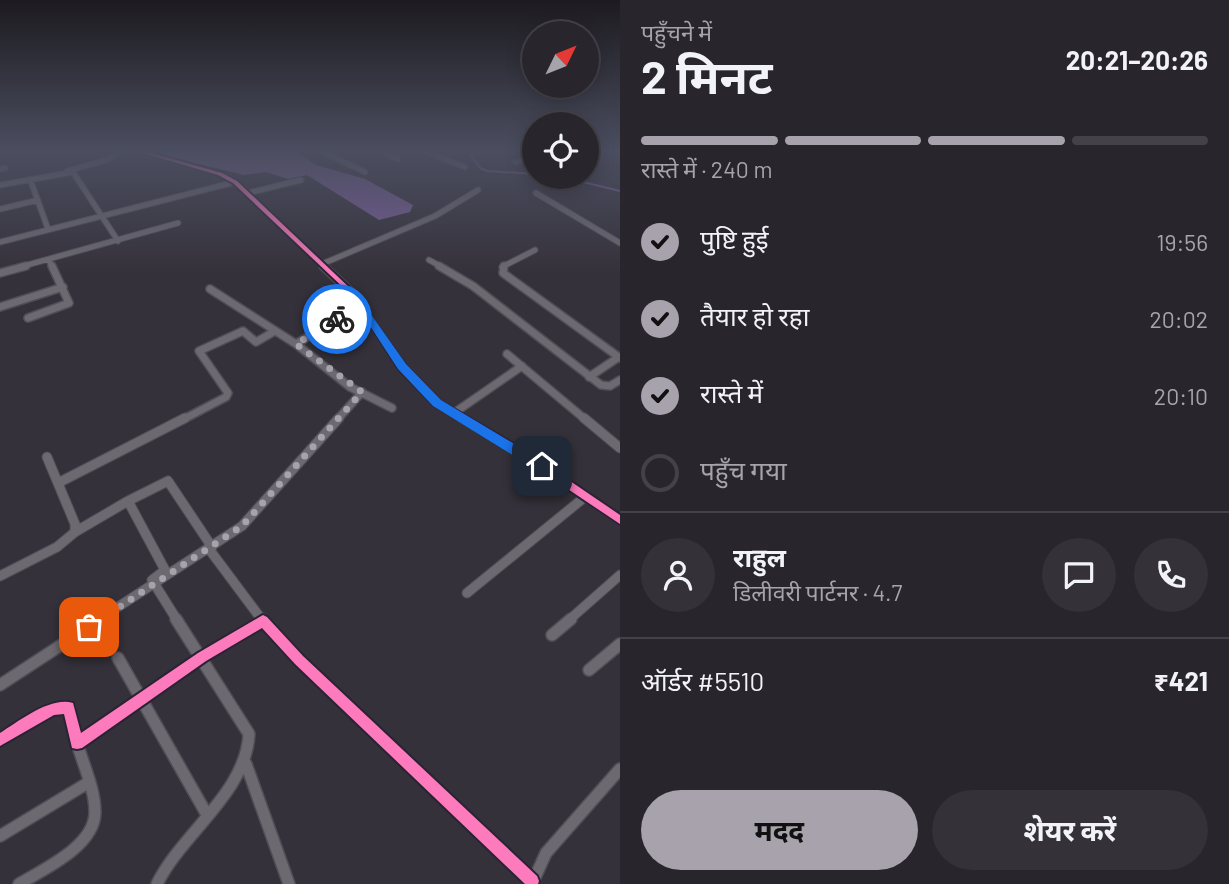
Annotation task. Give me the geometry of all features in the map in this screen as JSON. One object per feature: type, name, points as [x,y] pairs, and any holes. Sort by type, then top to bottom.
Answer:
[{"type":"street","points":[[35,192],[48,229]]},
{"type":"street","points":[[87,192],[118,241]]},
{"type":"street","points":[[0,242],[192,192]]},
{"type":"street","points":[[323,264],[435,216],[474,192]]},
{"type":"street","points":[[248,193],[323,264],[360,305],[410,376],[437,403],[619,517]]},
{"type":"street","points":[[536,193],[620,243]]},
{"type":"street","points":[[0,209],[38,200]]},
{"type":"street","points":[[0,273],[178,223]]},
{"type":"street","points":[[535,250],[502,267],[503,272],[619,358],[589,377]]},
{"type":"street","points":[[28,318],[69,303],[49,260]]},
{"type":"street","points":[[429,260],[473,286],[589,377],[605,386],[620,380]]},
{"type":"street","points":[[0,307],[62,287]]},
{"type":"street","points":[[210,289],[296,344],[362,392],[392,408]]},
{"type":"street","points":[[296,344],[360,305]]},
{"type":"street","points":[[58,483],[226,397],[228,393],[199,351],[243,331],[256,342],[275,331]]},
{"type":"street","points":[[507,354],[620,448]]},
{"type":"street","points":[[454,413],[522,366]]},
{"type":"street","points":[[0,685],[242,526],[362,392]]},
{"type":"street","points":[[47,457],[75,524],[75,532]]},
{"type":"street","points":[[0,576],[57,547],[75,532],[128,500],[168,481],[210,548],[262,621],[299,660],[532,883],[546,853],[620,769]]},
{"type":"street","points":[[467,593],[586,496]]},
{"type":"street","points":[[128,500],[165,570],[152,580],[202,657],[249,734],[251,742],[246,764],[168,861],[158,884]]},
{"type":"street","points":[[552,635],[620,575]]},
{"type":"street","points":[[77,743],[202,657],[262,621]]},
{"type":"street","points":[[589,670],[620,644]]},
{"type":"street","points":[[118,658],[206,813]]},
{"type":"street","points":[[0,740],[51,709],[69,707],[86,784],[95,811],[88,836],[21,883]]},
{"type":"street","points":[[246,764],[289,884]]},
{"type":"street","points":[[0,836],[86,784]]},
{"type":"shaded area","points":[[335,192],[389,192],[413,205],[410,212],[379,220]]},
{"type":"cycle path","points":[[246,192],[351,292],[402,367],[437,403],[526,456],[620,520]]},
{"type":"cycle path","points":[[0,740],[52,709],[69,707],[77,743],[202,657],[263,621],[299,660],[532,881]]},
{"type":"way so far","points":[[89,627],[242,526],[362,392],[350,387],[296,344],[337,319]]},
{"type":"route","points":[[337,319],[360,305],[402,367],[437,403],[542,466]]}]
